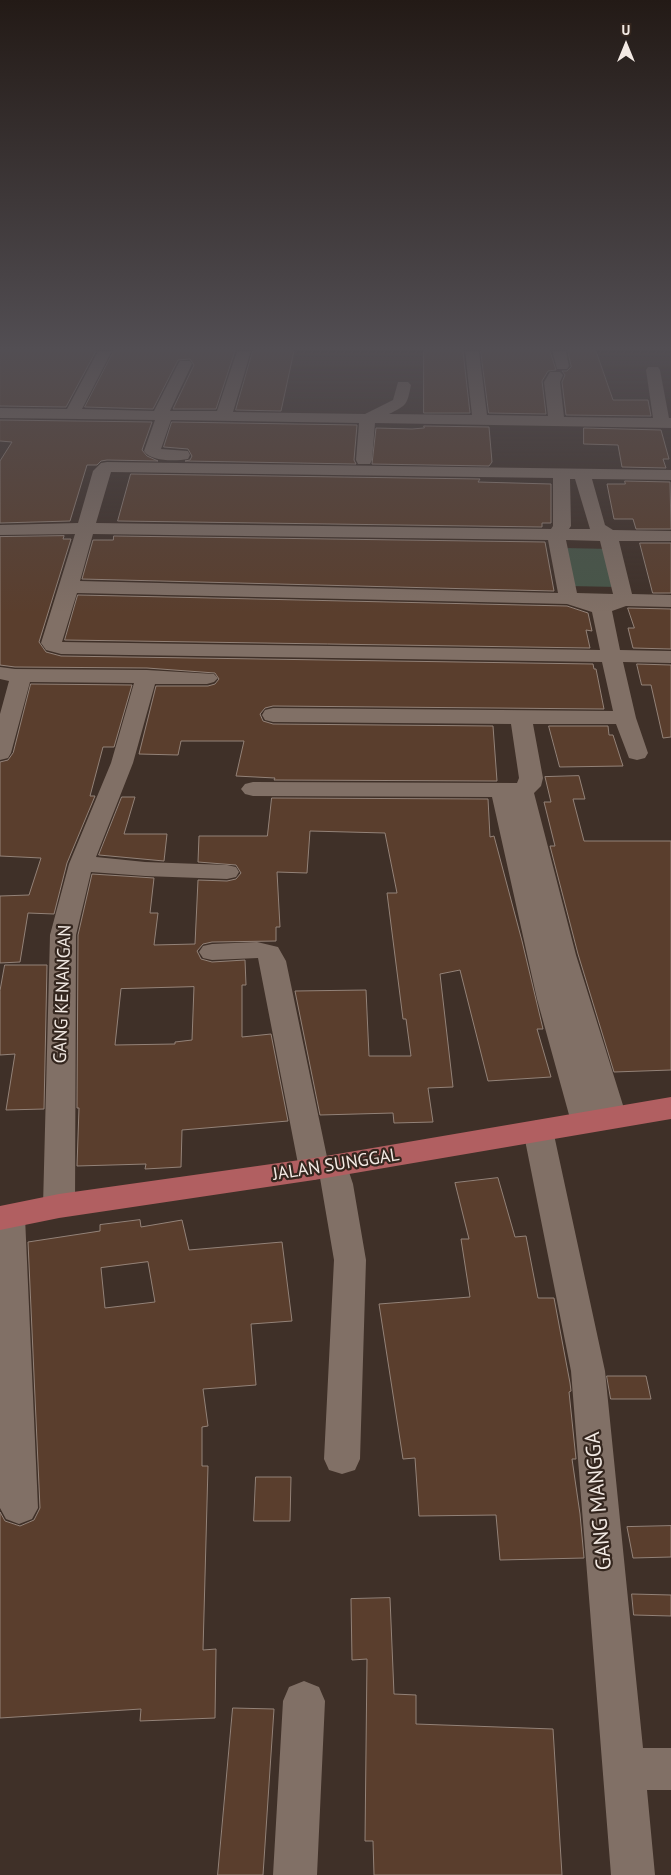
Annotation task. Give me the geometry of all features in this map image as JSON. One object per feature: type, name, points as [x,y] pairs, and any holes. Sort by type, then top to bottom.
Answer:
[{"type":"main road","name":"JALAN SUNGGAL","points":[[5,1218],[59,1206],[323,1167],[671,1108]]},
{"type":"street","points":[[156,438],[152,452],[159,454],[216,454]]},
{"type":"street","points":[[364,460],[366,438]]},
{"type":"street","points":[[671,475],[111,466],[101,471],[69,588],[51,643],[56,648],[671,657]]},
{"type":"street","points":[[561,473],[559,530],[569,599]]},
{"type":"street","points":[[582,474],[603,531],[624,600]]},
{"type":"street","points":[[0,521],[317,528],[559,530],[671,536]]},
{"type":"street","points":[[0,530],[86,524]]},
{"type":"street","points":[[603,531],[671,528]]},
{"type":"street","points":[[69,588],[671,600]]},
{"type":"street","points":[[569,599],[601,608],[624,600]]},
{"type":"street","points":[[601,608],[625,718],[637,753]]},
{"type":"street","points":[[9,674],[207,678]]},
{"type":"street","points":[[0,753],[21,681],[21,677],[9,674]]},
{"type":"street","name":"GANG KENANGAN","points":[[59,1206],[63,935],[72,895],[82,864],[122,763],[147,676]]},
{"type":"street","points":[[273,715],[625,718]]},
{"type":"street","points":[[253,789],[512,791],[529,786],[531,778],[521,716]]},
{"type":"street","points":[[512,791],[541,917],[569,1068],[599,1120]]},
{"type":"street","points":[[82,864],[145,869],[227,872]]},
{"type":"street","points":[[212,952],[258,950],[269,953],[273,961],[323,1167],[337,1184],[350,1260],[342,1459]]},
{"type":"street","name":"GANG MANGGA","points":[[538,1130],[588,1371],[633,1875]]},
{"type":"street","points":[[5,1218],[13,1498]]},
{"type":"street","points":[[295,1875],[304,1701]]},
{"type":"street","points":[[623,1768],[671,1769]]},
{"type":"green space","points":[[564,548],[611,549],[618,587],[569,586]]},
{"type":"building","points":[[0,438],[146,438],[142,450],[147,456],[158,461],[107,460],[101,461],[97,465],[87,465],[70,521],[0,523],[0,461],[12,442],[0,441]]},
{"type":"building","points":[[167,438],[356,438],[354,460],[356,464],[185,461],[190,460],[192,456],[188,449],[164,447]]},
{"type":"building","points":[[375,438],[490,438],[492,462],[489,466],[372,464]]},
{"type":"building","points":[[584,438],[663,438],[669,459],[663,459],[666,468],[622,467],[618,445],[584,444]]},
{"type":"building","points":[[131,474],[480,479],[478,482],[551,484],[551,523],[542,523],[542,527],[118,521]]},
{"type":"building","points":[[625,481],[670,482],[671,529],[636,529],[633,519],[614,519],[607,484],[625,484]]},
{"type":"building","points":[[64,536],[63,539],[71,539],[39,642],[46,652],[61,656],[593,664],[594,669],[596,669],[604,709],[273,706],[265,708],[260,714],[263,721],[273,724],[493,726],[497,781],[274,780],[275,778],[236,776],[244,741],[181,741],[178,755],[139,754],[156,686],[208,686],[215,684],[219,679],[215,673],[147,668],[15,667],[0,665],[0,537]]},
{"type":"building","points":[[114,536],[545,542],[554,591],[82,579],[93,540],[113,540]]},
{"type":"building","points":[[640,543],[671,543],[671,593],[653,593]]},
{"type":"building","points":[[78,595],[567,606],[588,613],[592,631],[586,630],[590,648],[65,640]]},
{"type":"building","points":[[628,608],[671,609],[671,649],[633,648],[628,628],[634,628]]},
{"type":"building","points":[[637,664],[671,665],[671,737],[663,738],[651,685],[642,685]]},
{"type":"building","points":[[31,684],[132,685],[114,747],[103,747],[90,796],[95,796],[67,863],[54,914],[28,913],[20,962],[0,963],[0,896],[29,895],[41,858],[0,856],[0,762],[8,760],[13,753]]},
{"type":"building","points":[[549,726],[608,726],[609,735],[613,735],[623,766],[560,767]]},
{"type":"building","points":[[579,776],[585,799],[573,799],[584,841],[671,841],[671,1070],[614,1072],[578,954],[550,846],[555,846],[544,802],[551,802],[545,777]]},
{"type":"building","points":[[122,797],[135,797],[124,834],[167,834],[164,861],[99,855]]},
{"type":"building","points":[[272,798],[488,799],[490,837],[494,836],[522,941],[543,1029],[537,1029],[551,1077],[488,1081],[460,970],[440,974],[453,1087],[428,1088],[433,1122],[394,1123],[393,1113],[320,1115],[295,991],[366,990],[369,1056],[411,1056],[406,1019],[403,1019],[387,893],[397,893],[385,833],[310,831],[307,873],[277,872],[280,927],[276,927],[276,941],[212,942],[203,944],[197,951],[201,959],[212,962],[245,960],[246,985],[242,985],[242,1037],[271,1034],[288,1121],[182,1130],[181,1167],[145,1169],[146,1164],[77,1166],[79,1108],[77,1108],[78,935],[92,874],[154,878],[150,913],[158,913],[154,945],[195,944],[198,880],[227,881],[236,879],[241,873],[236,865],[198,862],[199,836],[267,836]],"holes":[[[194,987],[192,1040],[175,1042],[175,1044],[115,1045],[121,989]]]},
{"type":"building","points":[[5,965],[47,965],[44,1109],[6,1110],[15,1054],[0,1055],[0,991]]},
{"type":"building","points":[[498,1178],[515,1237],[526,1236],[538,1298],[554,1298],[571,1391],[569,1392],[576,1459],[572,1459],[584,1558],[500,1560],[496,1515],[419,1516],[415,1458],[403,1459],[379,1304],[470,1297],[461,1239],[469,1239],[455,1183]]},
{"type":"building","points":[[140,1220],[141,1227],[182,1220],[189,1250],[282,1242],[292,1321],[251,1324],[256,1385],[203,1389],[208,1426],[202,1427],[202,1466],[208,1466],[203,1650],[216,1649],[215,1718],[140,1721],[141,1709],[0,1718],[0,1512],[5,1521],[20,1526],[34,1520],[40,1508],[28,1242],[100,1231],[100,1225]],"holes":[[[148,1262],[155,1302],[105,1308],[101,1268]]]},
{"type":"building","points":[[607,1376],[646,1376],[651,1399],[611,1399]]},
{"type":"building","points":[[256,1477],[291,1477],[290,1521],[254,1521]]},
{"type":"building","points":[[671,1526],[671,1557],[633,1558],[627,1527]]},
{"type":"building","points":[[632,1594],[671,1595],[671,1616],[634,1615]]},
{"type":"building","points":[[390,1598],[394,1694],[416,1695],[416,1724],[553,1729],[562,1875],[374,1875],[373,1841],[365,1841],[367,1659],[352,1660],[351,1599]]},
{"type":"building","points":[[233,1708],[274,1709],[263,1875],[218,1875]]}]
